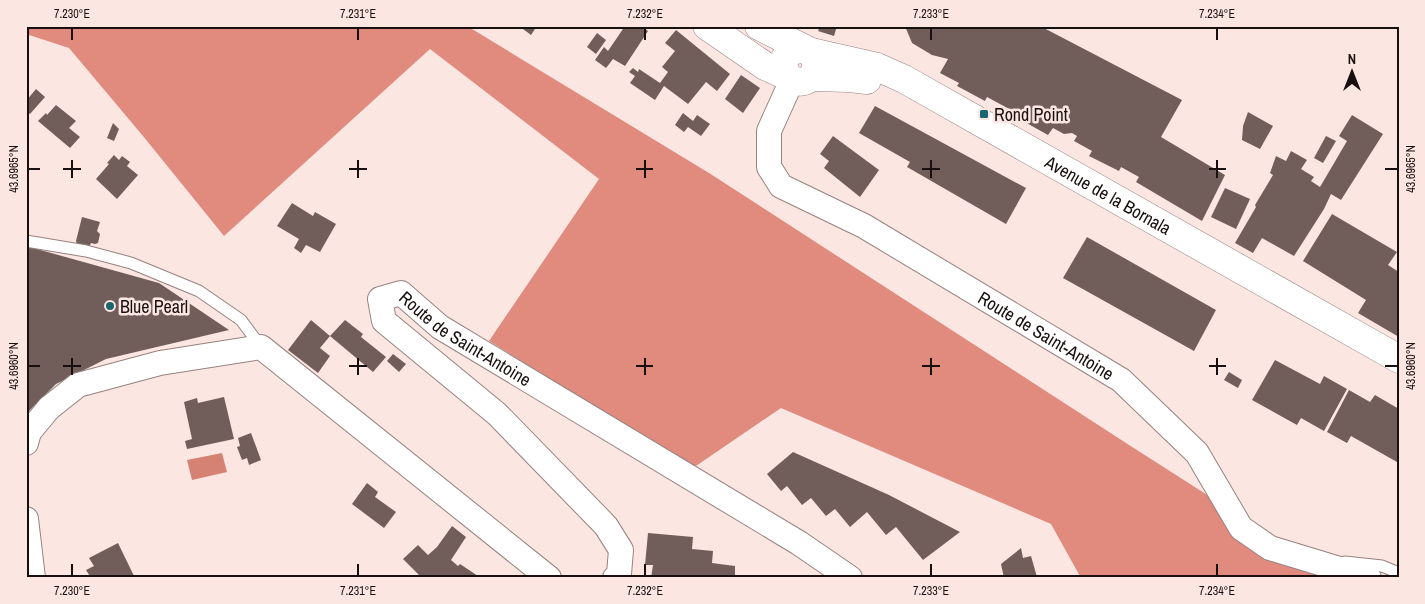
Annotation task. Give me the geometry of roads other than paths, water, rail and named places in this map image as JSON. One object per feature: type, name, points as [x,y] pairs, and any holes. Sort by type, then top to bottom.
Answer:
[{"type":"main road","points":[[707,26],[760,63],[801,67]]},
{"type":"main road","points":[[759,26],[801,67]]},
{"type":"main road","name":"Avenue de la Bornala","points":[[801,67],[877,67],[904,79],[1399,359]]},
{"type":"main road","name":"Avenue de la Bornala","points":[[801,67],[849,78],[872,81],[1399,378]]},
{"type":"street","name":"Route de Saint-Antoine","points":[[801,67],[770,131],[769,167],[781,186],[864,226],[1121,380],[1197,453],[1241,528],[1270,548],[1369,578]]},
{"type":"street","name":"Route de Saint-Antoine","points":[[615,578],[618,574],[621,550],[606,526],[497,414],[384,321],[380,299],[401,294],[440,327],[799,543],[850,578]]},
{"type":"street","points":[[26,443],[28,432],[49,408],[78,385],[160,363],[261,347],[549,578]]},
{"type":"street","points":[[26,519],[33,578]]},
{"type":"lane","points":[[26,241],[86,251],[131,263],[199,292],[241,320],[261,347]]},
{"type":"lane","points":[[1341,562],[1382,566],[1399,574]]},
{"type":"place","name":"Rond Point","points":[[984,114]]},
{"type":"place","name":"Blue Pearl","points":[[110,306]]}]
